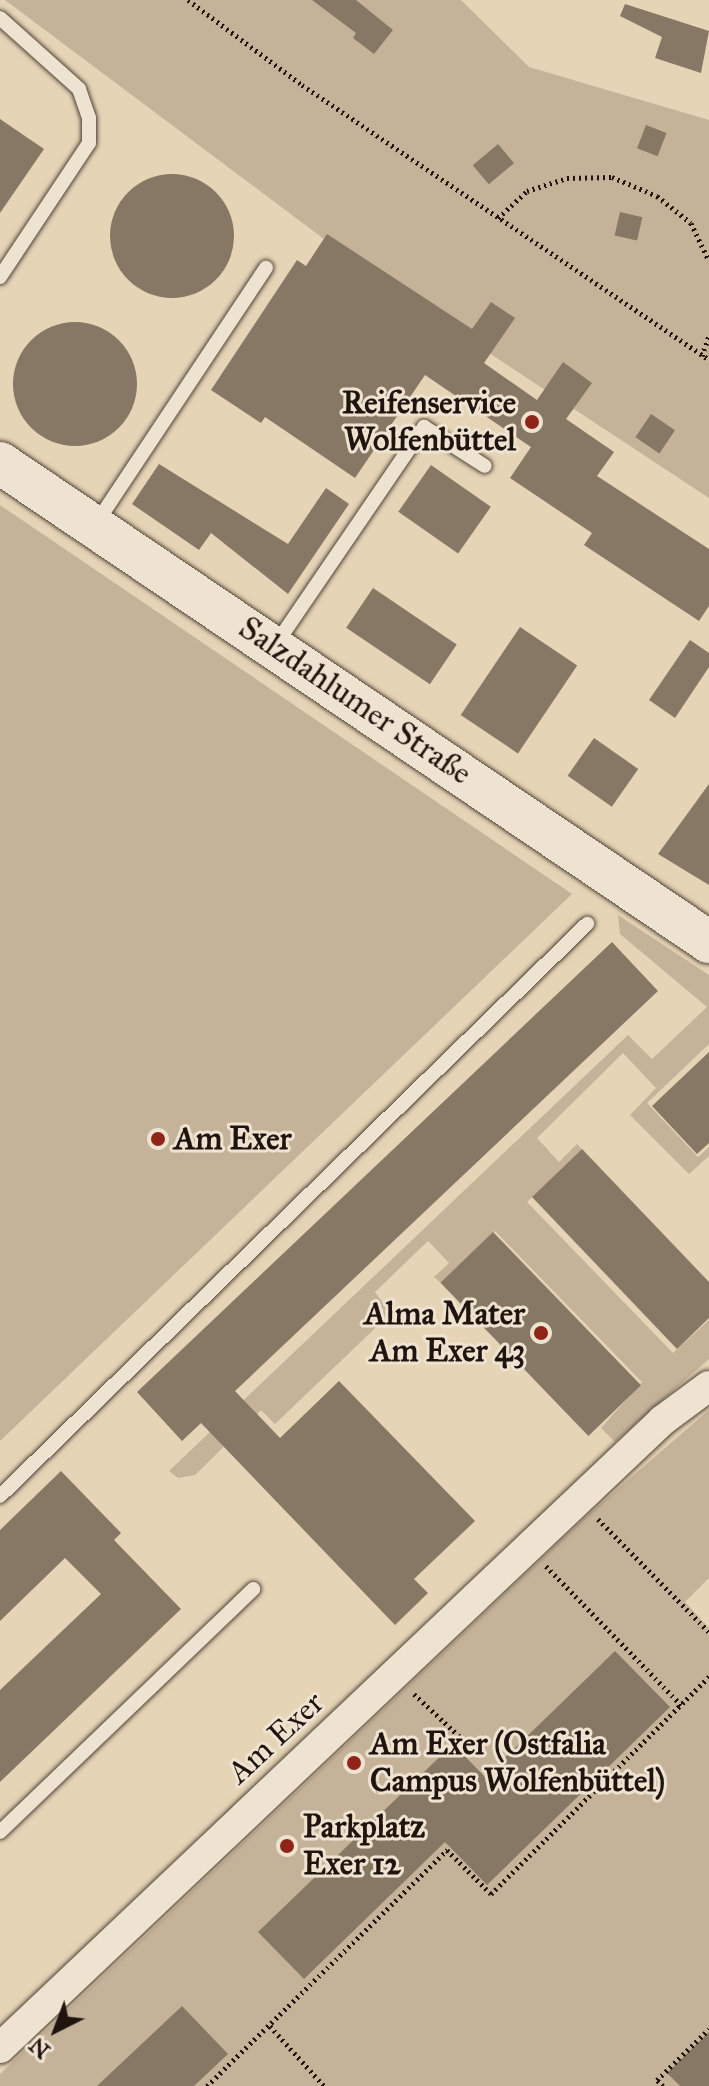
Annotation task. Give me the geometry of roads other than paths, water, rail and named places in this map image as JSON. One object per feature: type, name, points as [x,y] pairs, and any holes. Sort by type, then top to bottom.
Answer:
[{"type":"street","name":"Salzdahlumer Straße","points":[[0,463],[709,942]]},
{"type":"street","name":"Am Exer","points":[[0,2048],[663,1420],[709,1386]]},
{"type":"lane","points":[[0,18],[79,89],[89,118],[89,143],[0,277]]},
{"type":"lane","points":[[95,526],[266,268]]},
{"type":"lane","points":[[274,648],[424,427],[485,466]]},
{"type":"lane","points":[[0,1496],[587,924]]},
{"type":"lane","points":[[0,1832],[253,1589]]},
{"type":"place","name":"Reifenservice Wolfenbüttel","points":[[532,422]]},
{"type":"place","name":"Am Exer","points":[[158,1139]]},
{"type":"place","name":"Alma Mater Am Exer 43","points":[[541,1333]]},
{"type":"place","name":"Am Exer (Ostfalia Campus Wolfenbüttel)","points":[[354,1763]]},
{"type":"place","name":"Parkplatz Exer 12","points":[[287,1846]]}]
